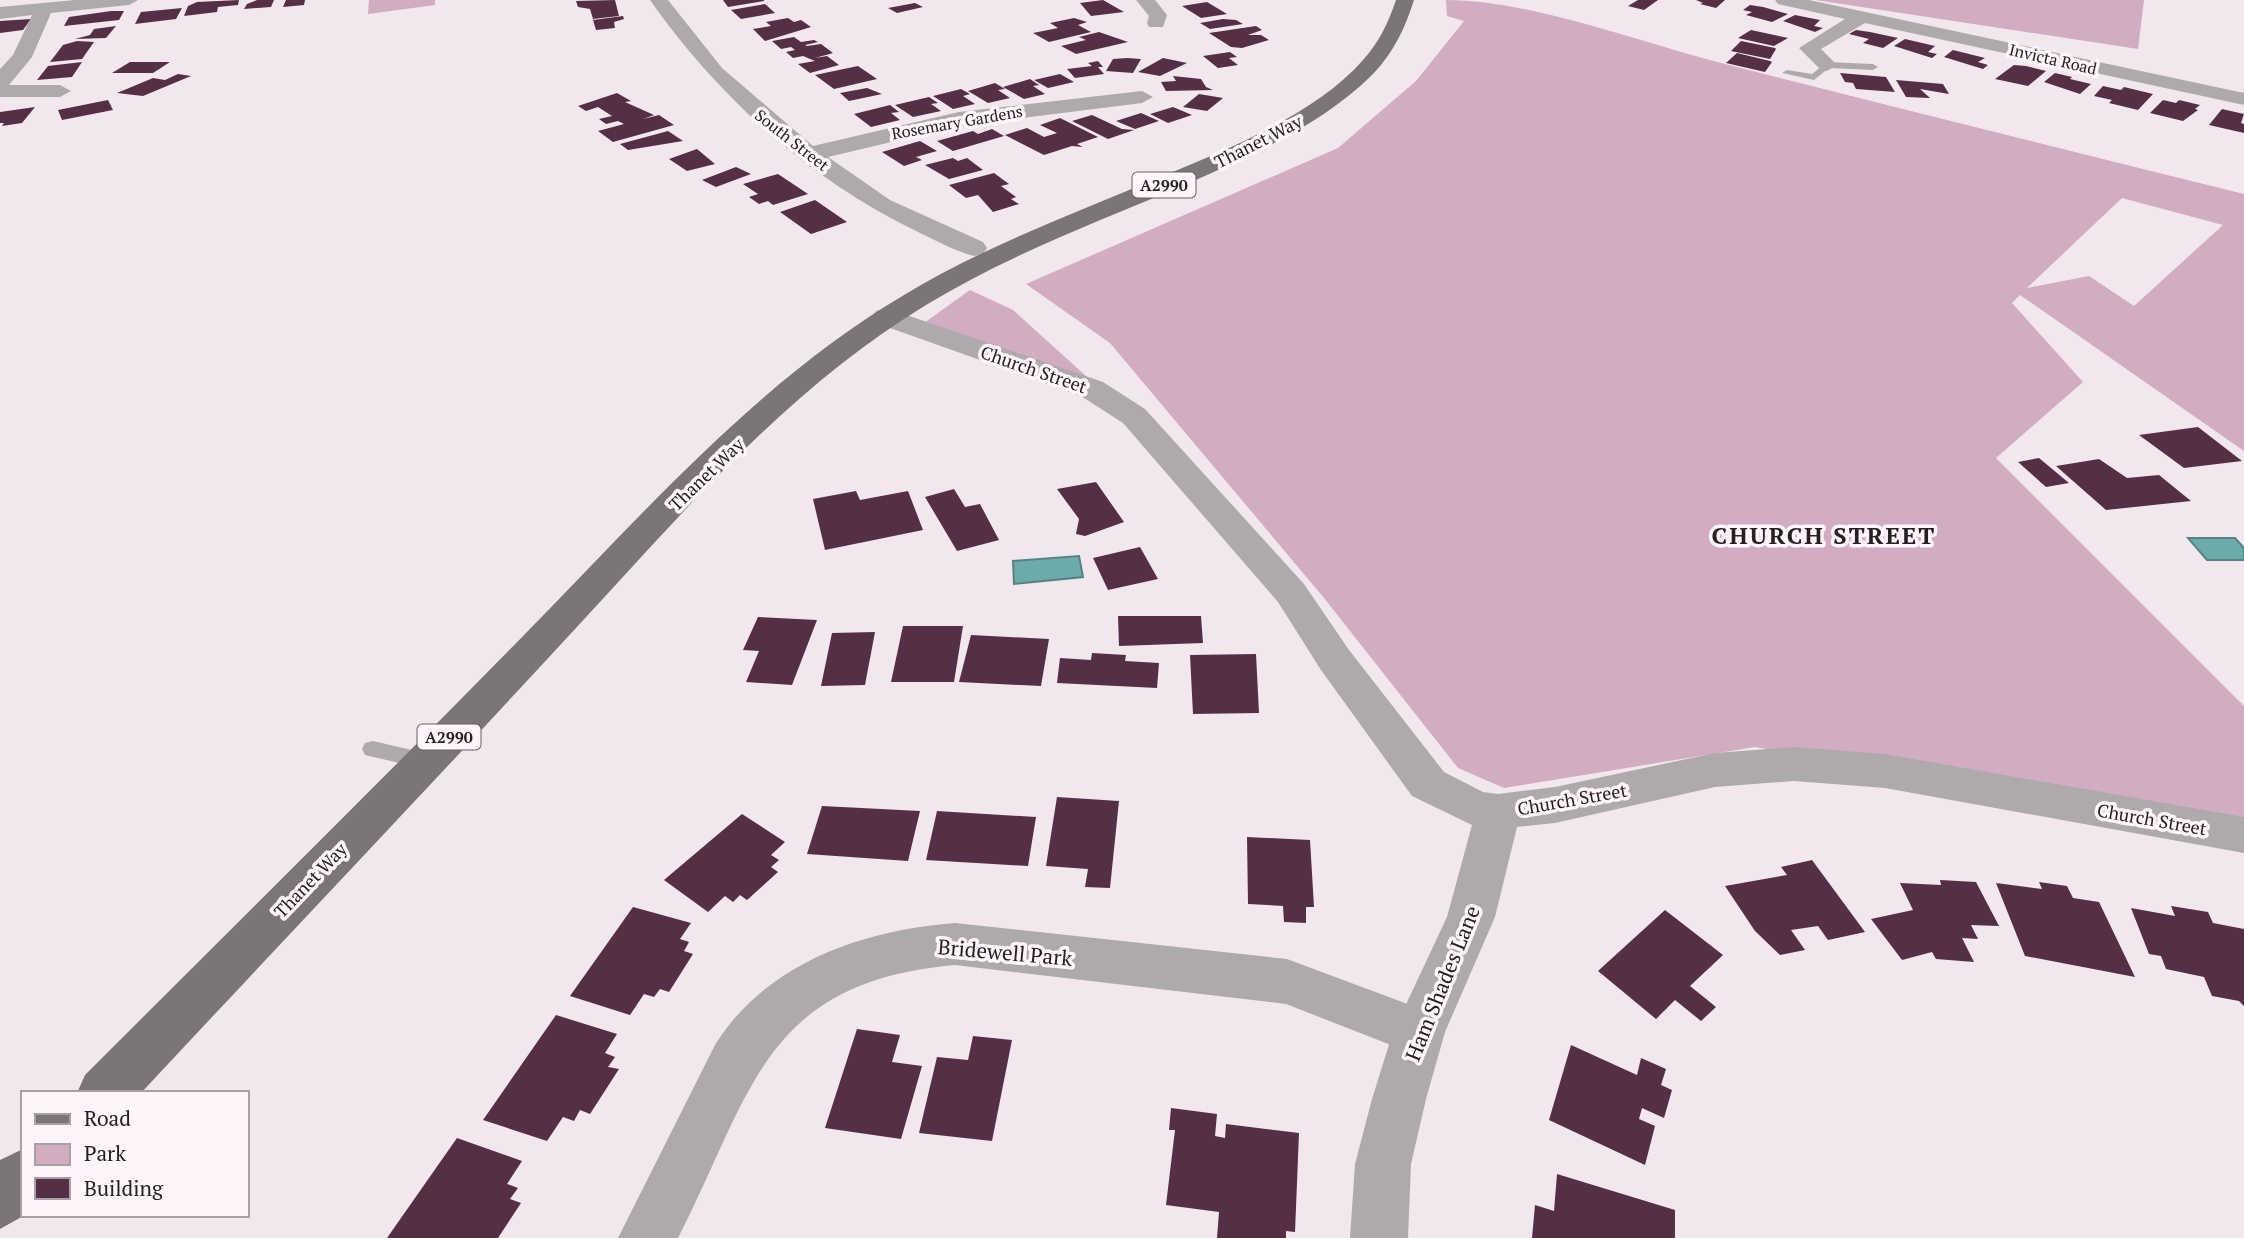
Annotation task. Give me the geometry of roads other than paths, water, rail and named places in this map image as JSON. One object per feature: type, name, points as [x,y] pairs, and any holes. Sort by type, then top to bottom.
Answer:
[{"type":"main road","name":"Thanet Way","points":[[106,1091],[733,446],[800,385],[887,317],[971,271],[1236,154],[1311,113],[1356,77],[1390,43],[1405,4]]},
{"type":"main road","points":[[0,1200],[21,1179]]},
{"type":"street","points":[[0,13],[129,0]]},
{"type":"street","name":"South Street","points":[[659,0],[722,80],[809,154],[881,205],[972,240]]},
{"type":"street","points":[[1145,0],[1158,15],[1156,23]]},
{"type":"street","name":"Invicta Road","points":[[1784,0],[2244,99]]},
{"type":"street","points":[[0,82],[22,57],[44,9]]},
{"type":"street","points":[[1827,65],[1809,48],[1863,17]]},
{"type":"street","points":[[0,91],[60,91]]},
{"type":"street","name":"Rosemary Gardens","points":[[809,154],[959,119],[1103,94],[1143,97]]},
{"type":"street","name":"Church Street","points":[[887,317],[1092,389],[1134,416],[1291,593],[1335,660],[1428,784],[1475,808],[1498,811],[1556,805],[1715,770],[1794,764],[1885,771],[2244,835]]},
{"type":"street","name":"Ham Shades Lane","points":[[1379,1238],[1383,1164],[1419,1032],[1471,916],[1498,811]]},
{"type":"street","name":"Bridewell Park","points":[[647,1238],[737,1056],[760,1026],[821,980],[851,965],[888,953],[921,945],[955,944],[1287,982],[1419,1032]]},
{"type":"lane","points":[[1787,73],[1814,77],[1827,65],[1873,67]]},
{"type":"lane","points":[[373,748],[425,761]]},
{"type":"water","points":[[2188,538],[2235,538],[2244,548],[2244,560],[2207,560]]},
{"type":"water","points":[[1079,556],[1083,577],[1014,584],[1013,561]]},
{"type":"district","name":"CHURCH STREET","points":[[1824,535]]}]
